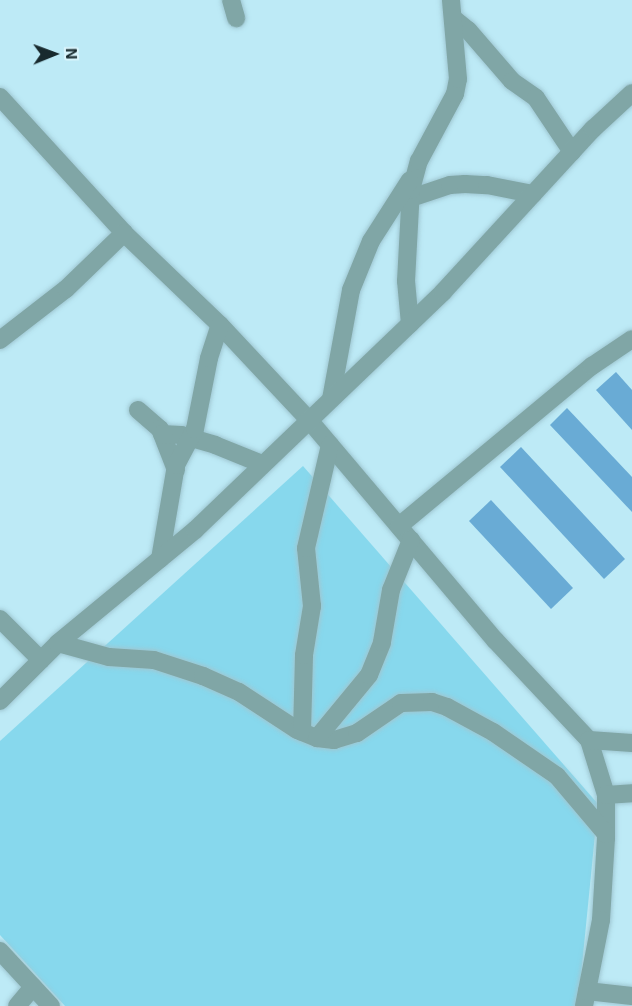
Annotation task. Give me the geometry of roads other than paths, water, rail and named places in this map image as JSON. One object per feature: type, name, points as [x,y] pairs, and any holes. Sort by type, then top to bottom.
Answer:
[{"type":"street","points":[[231,0],[236,18]]},
{"type":"street","points":[[452,9],[512,81],[536,98],[572,152]]},
{"type":"street","points":[[331,399],[351,290],[371,241],[416,171],[455,94],[458,79],[452,9]]},
{"type":"street","points":[[0,701],[58,643],[195,530],[410,324],[443,292],[572,152],[632,93]]},
{"type":"street","points":[[0,97],[124,233],[220,325],[309,420],[495,640],[589,740],[606,795],[606,834],[601,920],[586,998],[632,996]]},
{"type":"street","points":[[410,324],[406,281],[411,198],[416,171]]},
{"type":"street","points":[[411,198],[450,185],[465,184],[488,185],[533,194]]},
{"type":"street","points":[[0,340],[66,289],[124,233]]},
{"type":"street","points":[[160,559],[176,470],[192,438],[209,358],[220,325]]},
{"type":"street","points":[[310,735],[369,675],[382,642],[405,533],[592,366],[630,342]]},
{"type":"street","points":[[138,410],[154,422],[162,434],[176,470]]},
{"type":"street","points":[[162,434],[192,438],[262,464]]},
{"type":"street","points":[[310,735],[304,655],[312,606],[306,548],[330,445]]},
{"type":"street","points":[[0,619],[41,660]]},
{"type":"street","points":[[58,643],[109,657],[154,660],[203,676],[239,692],[310,735],[334,740],[357,733],[401,703],[432,702],[447,707],[494,732],[557,776],[606,834]]},
{"type":"street","points":[[589,740],[632,743]]},
{"type":"street","points":[[606,795],[632,793]]},
{"type":"street","points":[[0,951],[51,1006]]},
{"type":"street","points":[[17,1006],[33,987]]}]
